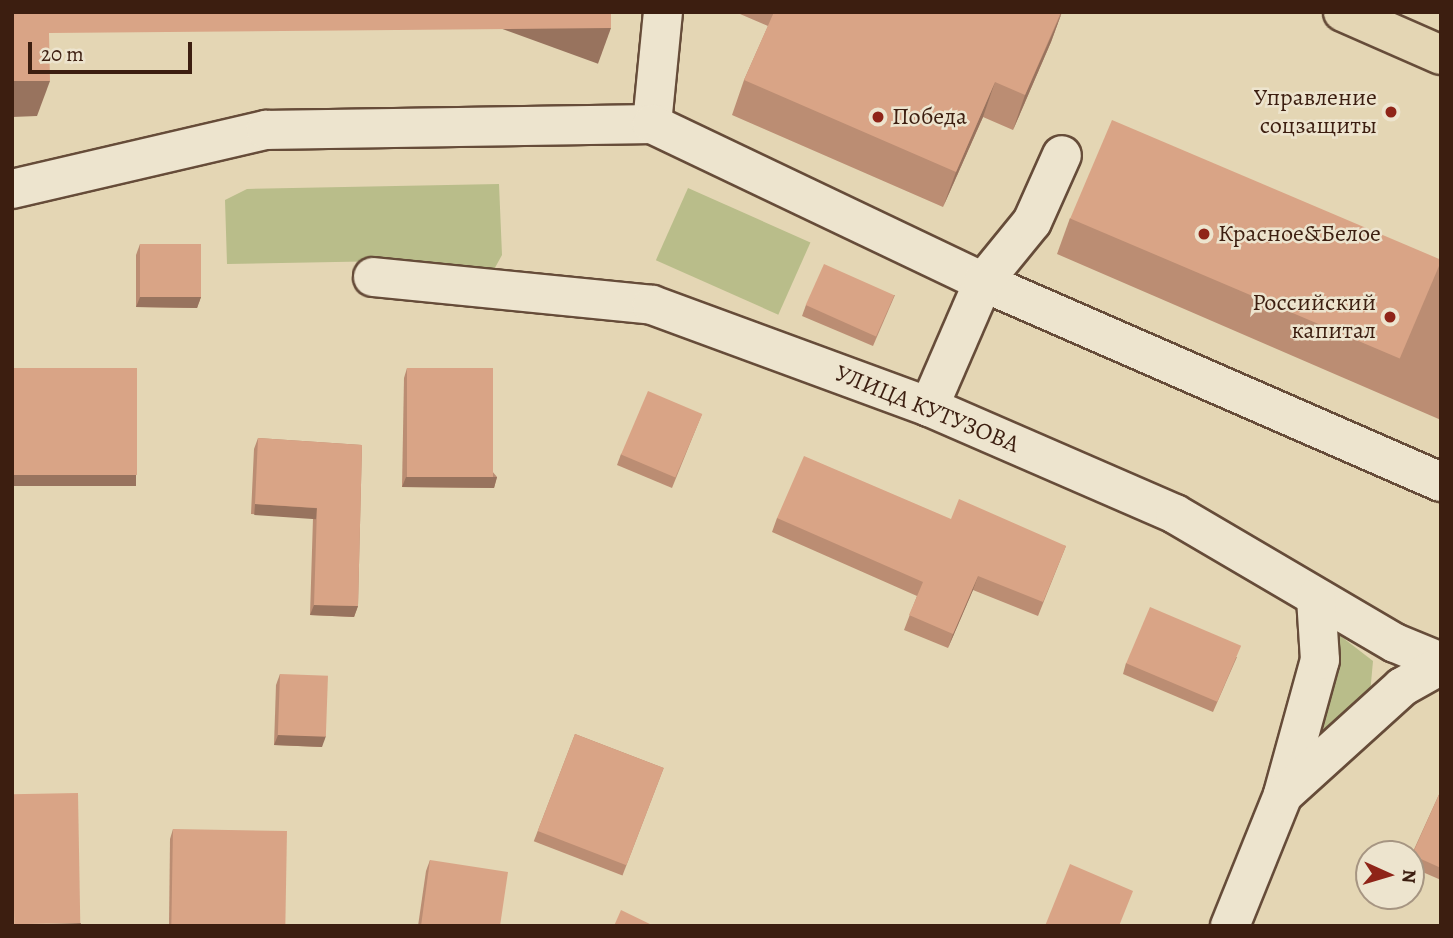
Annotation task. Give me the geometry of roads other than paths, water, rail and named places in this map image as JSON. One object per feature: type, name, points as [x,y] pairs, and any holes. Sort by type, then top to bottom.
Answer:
[{"type":"main road","points":[[1343,12],[1441,54]]},
{"type":"street","points":[[652,124],[663,12]]},
{"type":"street","points":[[12,189],[266,130],[652,124],[983,282],[1441,482]]},
{"type":"street","points":[[929,407],[983,282],[1032,222],[1062,155]]},
{"type":"street","name":"УЛИЦА КУТУЗОВА","points":[[373,277],[652,305],[929,407],[1175,514],[1316,598],[1441,663]]},
{"type":"street","points":[[1230,926],[1283,795],[1320,660],[1316,598]]},
{"type":"street","points":[[1283,795],[1402,687],[1441,663]]},
{"type":"place","name":"Управление соцзащиты","points":[[1391,112]]},
{"type":"place","name":"Победа","points":[[878,117]]},
{"type":"place","name":"Красное&Белое","points":[[1204,234]]},
{"type":"place","name":"Российский капитал","points":[[1390,317]]}]
